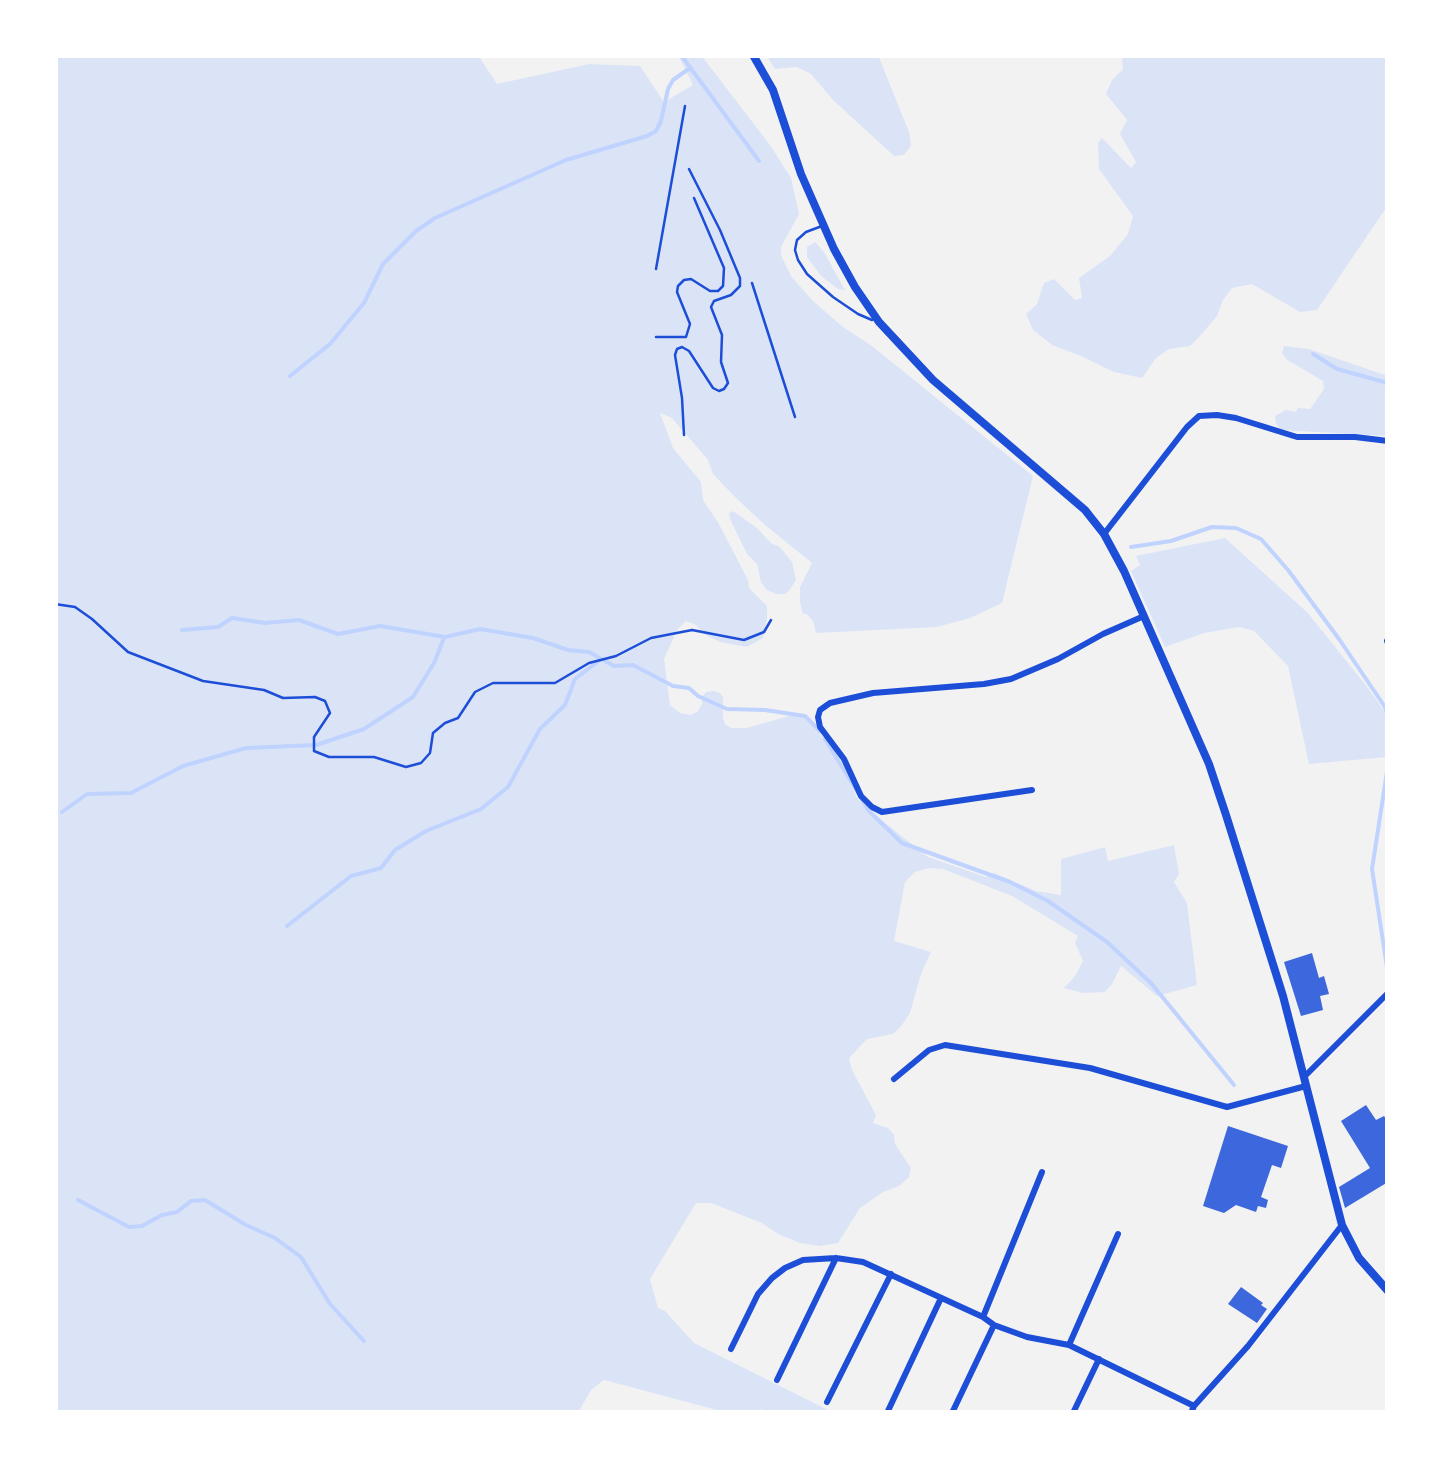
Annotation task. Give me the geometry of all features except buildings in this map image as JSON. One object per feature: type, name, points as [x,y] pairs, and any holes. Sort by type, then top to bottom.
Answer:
[{"type":"street","points":[[753,55],[772,90],[824,226],[855,287],[880,322],[933,380],[1084,510],[1104,534],[1124,572],[1215,781],[1283,996],[1342,1225],[1356,1253],[1388,1291]]},
{"type":"street","points":[[1104,534],[1199,416],[1236,418],[1297,437],[1388,441]]},
{"type":"street","points":[[1032,790],[882,812],[862,796],[844,760],[820,727],[820,710],[873,692],[1011,679],[1144,616]]},
{"type":"street","points":[[894,1079],[928,1050],[944,1046],[1090,1068],[1227,1108],[1305,1081],[1388,993]]},
{"type":"street","points":[[983,1317],[1042,1172]]},
{"type":"street","points":[[732,1349],[758,1294],[772,1278],[803,1260],[836,1258],[863,1262],[892,1274],[1027,1338],[1069,1346],[1193,1410],[1342,1225]]},
{"type":"street","points":[[1069,1346],[1118,1234]]},
{"type":"street","points":[[777,1380],[836,1258]]},
{"type":"street","points":[[826,1402],[892,1274]]},
{"type":"street","points":[[887,1413],[941,1298]]},
{"type":"street","points":[[952,1413],[994,1325]]},
{"type":"street","points":[[1073,1413],[1099,1359]]},
{"type":"lane","points":[[824,226],[797,240],[798,260],[833,298],[880,322]]},
{"type":"path","points":[[656,269],[685,106]]},
{"type":"path","points":[[684,435],[675,355],[682,347],[713,388],[724,389],[728,384],[721,362],[722,335],[712,307],[714,301],[732,295],[740,286],[720,230],[690,169]]},
{"type":"path","points":[[656,337],[686,337],[690,324],[677,292],[684,280],[691,279],[710,292],[723,286],[724,268],[694,198]]},
{"type":"path","points":[[752,283],[795,417]]},
{"type":"path","points":[[55,604],[74,607],[128,652],[203,681],[264,690],[283,698],[316,697],[325,702],[330,713],[314,737],[314,750],[330,756],[374,757],[406,767],[421,763],[430,753],[433,733],[458,718],[475,692],[492,683],[556,684],[589,663],[616,656],[651,638],[692,630],[744,640],[764,632],[770,620]]},
{"type":"shaded area","points":[[55,55],[478,55],[497,84],[589,64],[640,66],[664,102],[693,85],[678,55],[701,55],[791,178],[799,214],[781,247],[781,255],[791,276],[843,327],[1033,476],[1002,603],[937,627],[816,633],[800,602],[800,587],[812,563],[735,497],[672,418],[660,413],[673,448],[701,482],[703,500],[719,524],[749,588],[767,606],[763,638],[747,647],[720,642],[686,621],[677,630],[664,659],[670,705],[691,715],[698,711],[706,692],[720,693],[723,718],[731,728],[801,715],[835,753],[865,807],[928,857],[986,877],[994,873],[1036,891],[1061,895],[1061,859],[1105,847],[1108,861],[1174,845],[1179,874],[1174,882],[1187,903],[1197,985],[1157,996],[1121,966],[1105,992],[1083,993],[1064,988],[1083,961],[1075,943],[1078,936],[1012,896],[943,869],[915,872],[905,882],[894,941],[931,952],[910,1013],[902,1025],[893,1034],[867,1039],[849,1058],[876,1115],[873,1123],[888,1128],[894,1135],[895,1144],[911,1168],[909,1177],[860,1208],[838,1243],[820,1246],[800,1243],[711,1203],[696,1203],[650,1279],[658,1308],[694,1343],[834,1413],[770,1413],[760,1409],[754,1413],[728,1413],[604,1380],[591,1390],[578,1413],[55,1413]]},
{"type":"shaded area","points":[[766,55],[878,55],[911,146],[904,155],[894,156],[833,100],[811,74],[797,67],[775,69]]},
{"type":"shaded area","points":[[1122,55],[1388,55],[1388,205],[1317,310],[1300,312],[1252,284],[1232,288],[1217,316],[1190,346],[1169,349],[1156,358],[1142,378],[1114,372],[1052,345],[1033,330],[1026,314],[1037,304],[1044,283],[1054,279],[1075,300],[1082,298],[1079,278],[1110,256],[1128,234],[1133,216],[1099,169],[1098,143],[1102,138],[1131,168],[1136,162],[1120,134],[1127,120],[1106,94],[1123,69]]},
{"type":"shaded area","points":[[815,242],[845,290],[821,276],[807,257],[807,247]]},
{"type":"shaded area","points":[[1284,346],[1309,349],[1388,376],[1388,436],[1281,430],[1275,416],[1286,410],[1310,409],[1324,389],[1323,381],[1286,359],[1282,353]]},
{"type":"shaded area","points":[[733,511],[780,547],[792,562],[796,580],[785,594],[767,590],[761,582],[757,564],[747,554],[730,519],[729,513]]},
{"type":"shaded area","points":[[1225,538],[1308,613],[1368,688],[1387,715],[1387,757],[1309,764],[1288,666],[1254,631],[1239,627],[1204,633],[1165,647],[1131,571],[1140,565],[1136,556]]},
{"type":"waterway","points":[[681,55],[759,161]]},
{"type":"waterway","points":[[290,376],[330,344],[364,303],[383,264],[416,231],[435,218],[566,160],[656,131],[668,89],[673,80],[690,68]]},
{"type":"waterway","points":[[1313,354],[1337,369],[1388,383]]},
{"type":"waterway","points":[[1131,547],[1171,541],[1212,527],[1236,528],[1261,539],[1339,639],[1388,716]]},
{"type":"waterway","points":[[182,630],[218,627],[232,618],[265,623],[299,620],[338,634],[380,626],[445,637],[480,629],[589,652],[614,666],[633,665],[727,709],[805,716],[820,731]]},
{"type":"waterway","points":[[62,812],[87,794],[131,793],[183,766],[246,748],[316,745],[364,729],[413,697],[444,638]]},
{"type":"waterway","points":[[287,926],[351,876],[381,868],[395,850],[426,831],[481,809],[508,787],[540,729],[565,705],[575,679],[600,660]]},
{"type":"waterway","points":[[825,739],[869,811],[902,843],[1010,882],[1048,901],[1107,942],[1151,983],[1234,1085]]},
{"type":"waterway","points":[[1388,765],[1372,869],[1388,974]]},
{"type":"waterway","points":[[78,1200],[129,1227],[177,1212],[191,1201],[205,1200],[275,1238],[301,1257],[330,1304],[364,1341]]}]
